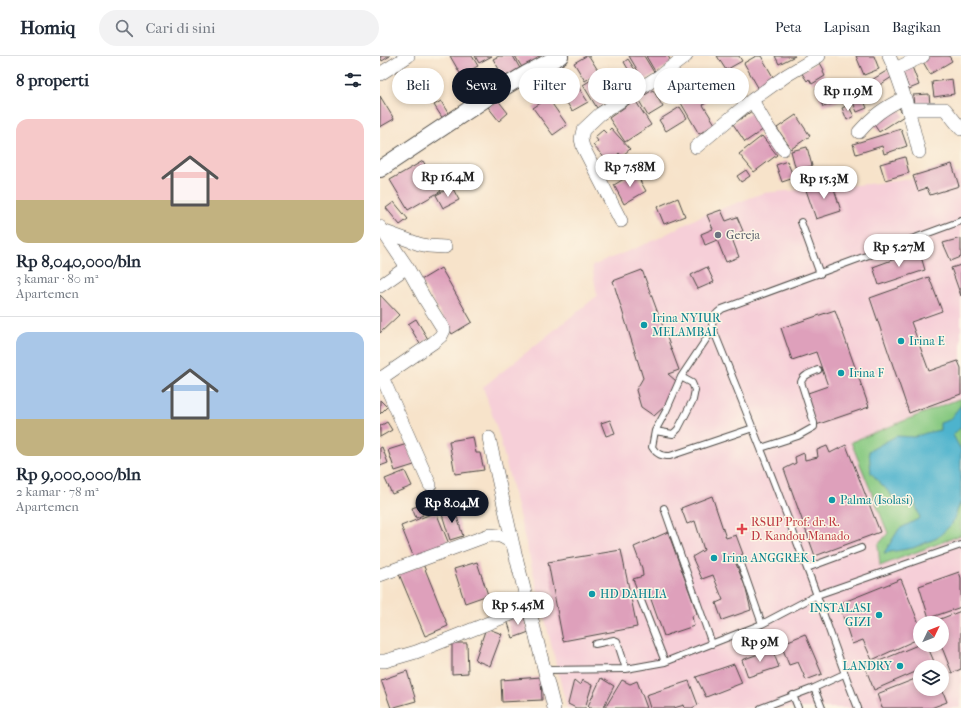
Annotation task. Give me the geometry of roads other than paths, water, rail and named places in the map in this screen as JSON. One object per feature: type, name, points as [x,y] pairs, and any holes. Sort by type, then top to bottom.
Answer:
[{"type":"street","points":[[380,74],[408,56]]},
{"type":"street","points":[[380,169],[491,94],[560,56]]},
{"type":"street","points":[[621,221],[584,147],[581,139],[584,130],[600,114],[658,77],[686,56]]},
{"type":"street","points":[[696,147],[752,100],[819,56]]},
{"type":"street","points":[[889,56],[895,69],[906,104],[919,152]]},
{"type":"street","points":[[895,69],[923,56]]},
{"type":"street","points":[[752,100],[767,126],[783,149]]},
{"type":"street","points":[[859,132],[881,110],[906,104],[945,109],[961,129]]},
{"type":"street","points":[[382,229],[419,244],[444,247]]},
{"type":"street","points":[[382,229],[444,330],[441,336],[434,342],[381,378],[430,485]]},
{"type":"street","points":[[380,286],[406,267]]},
{"type":"street","points":[[488,438],[554,708]]},
{"type":"street","points":[[380,576],[489,535],[503,537],[513,545]]},
{"type":"street","points":[[380,661],[385,661],[416,652],[529,607]]},
{"type":"lane","points":[[801,222],[820,274]]},
{"type":"lane","points":[[858,708],[844,674],[807,568],[713,329],[712,319],[722,308],[961,222]]},
{"type":"lane","points":[[713,329],[681,377],[666,411],[655,431],[652,447],[656,453],[662,456],[670,456],[753,428]]},
{"type":"lane","points":[[761,448],[798,436],[814,427],[801,382],[804,376],[818,370]]},
{"type":"lane","points":[[655,431],[673,434],[678,430],[694,400],[695,390],[692,384],[681,377]]},
{"type":"lane","points":[[664,508],[712,644]]},
{"type":"lane","points":[[545,670],[626,669],[665,662],[762,624],[816,595],[961,544]]},
{"type":"lane","points":[[807,568],[861,548]]},
{"type":"lane","points":[[740,561],[762,624]]},
{"type":"lane","points":[[640,598],[665,662]]},
{"type":"lane","points":[[595,644],[614,640],[617,641],[626,669]]},
{"type":"lane","points":[[761,708],[814,688],[844,674]]},
{"type":"lane","points":[[814,688],[822,708]]},
{"type":"lane","points":[[793,695],[798,708]]},
{"type":"water","points":[[961,405],[961,427],[953,435],[961,450],[961,501],[952,524],[937,538],[913,548],[884,553],[899,529],[920,518],[915,503],[898,502],[871,473],[869,451],[896,436],[914,437],[940,430],[940,423],[949,420]]},
{"type":"place","name":"Gereja","points":[[718,235]]},
{"type":"place","name":"Irina NYIUR MELAMBAI","points":[[644,325]]},
{"type":"place","name":"Irina E","points":[[901,341]]},
{"type":"place","name":"Irina F","points":[[841,373]]},
{"type":"place","name":"Palma (Isolasi)","points":[[832,500]]},
{"type":"place","name":"RSUP Prof. dr. R. D. Kandou Manado","points":[[742,529]]},
{"type":"place","name":"Irina ANGGREK 1","points":[[714,558]]},
{"type":"place","name":"HD DAHLIA","points":[[592,594]]},
{"type":"place","name":"INSTALASI GIZI","points":[[879,615]]},
{"type":"place","name":"LANDRY","points":[[900,666]]}]
